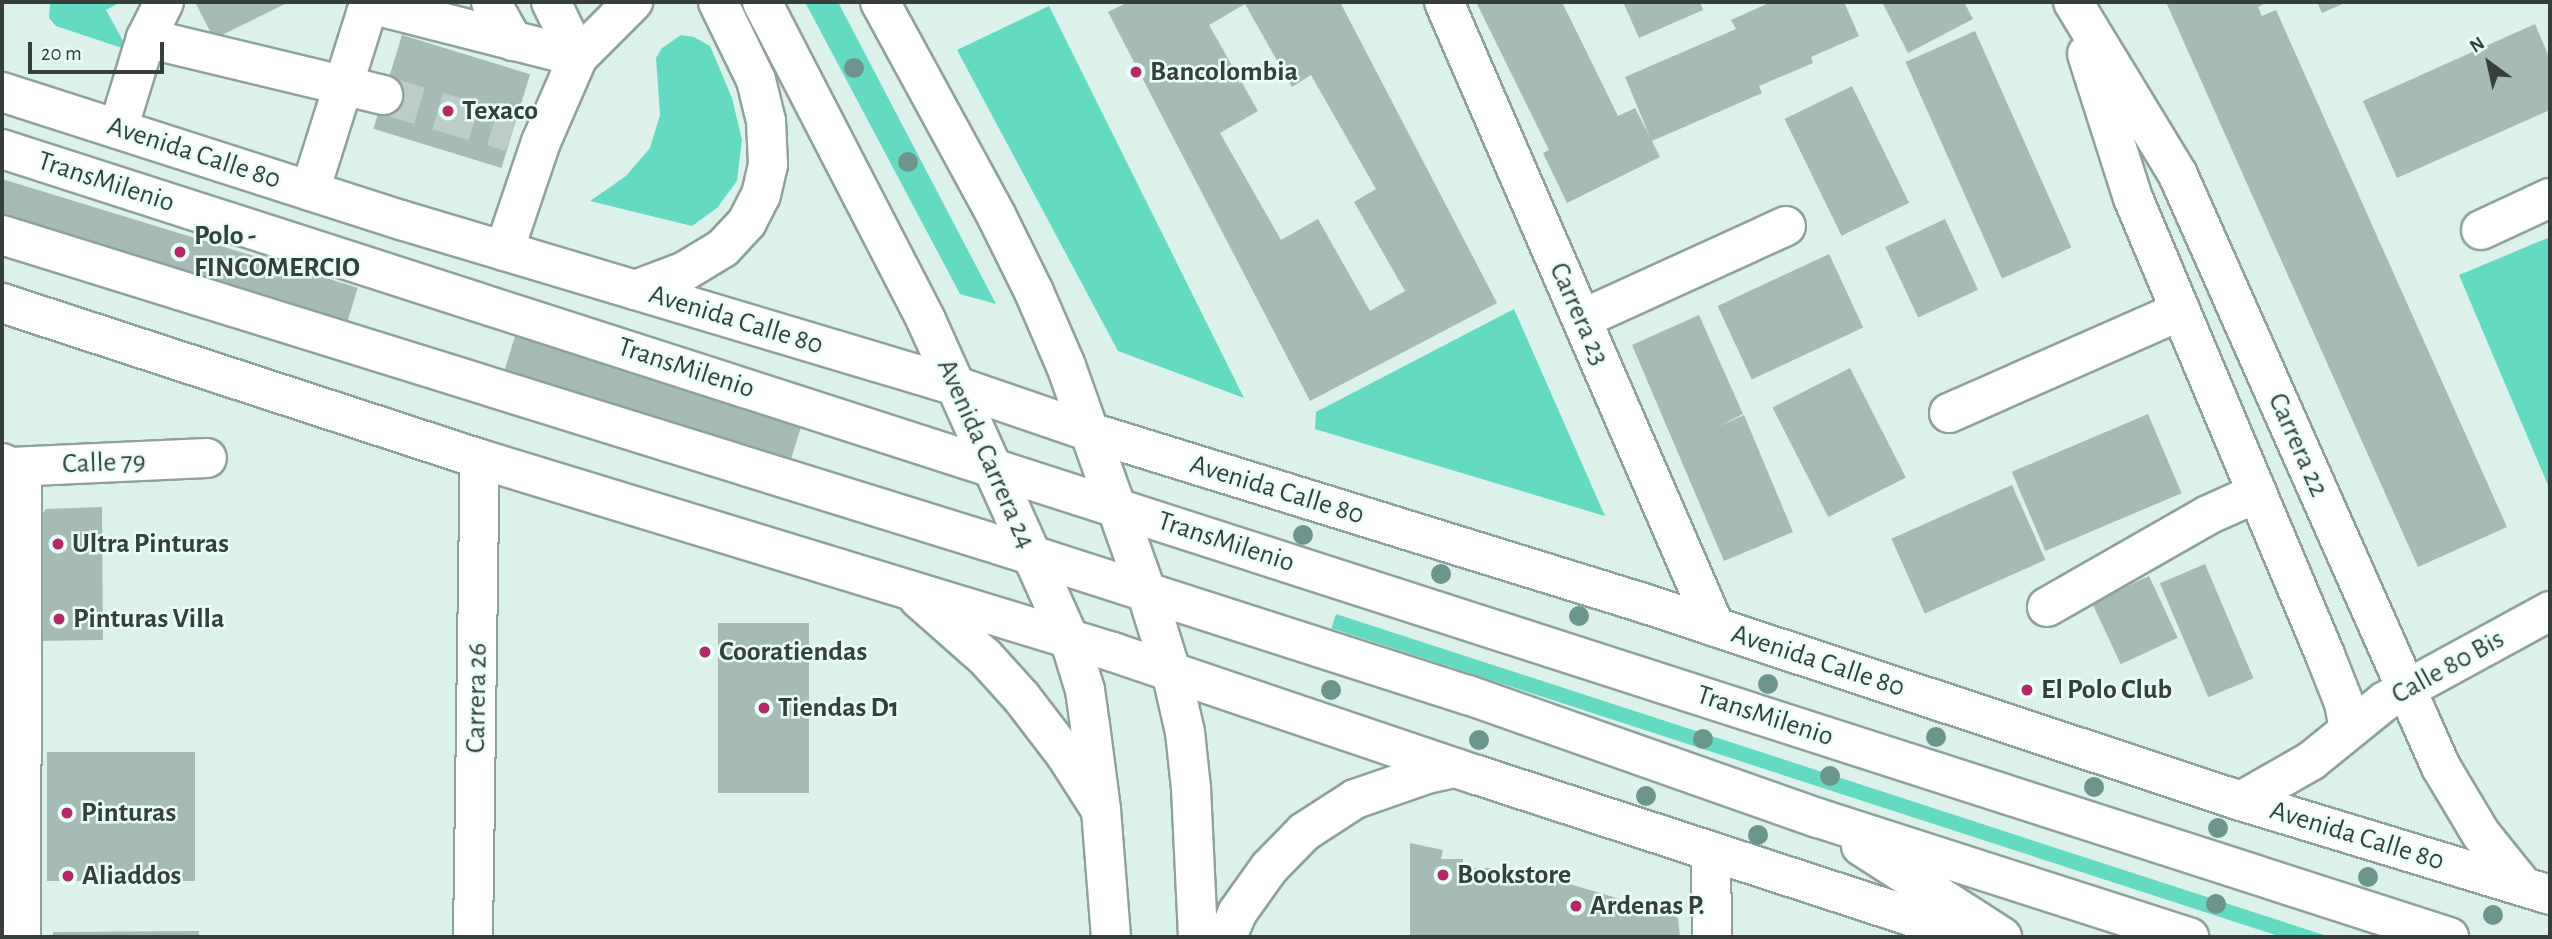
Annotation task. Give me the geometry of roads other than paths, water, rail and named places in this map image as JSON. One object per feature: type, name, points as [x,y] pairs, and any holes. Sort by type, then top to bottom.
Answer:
[{"type":"main road","points":[[118,129],[146,38],[164,2]]},
{"type":"main road","points":[[491,2],[513,41]]},
{"type":"main road","points":[[551,2],[578,57]]},
{"type":"main road","points":[[504,251],[526,137],[578,57],[633,2]]},
{"type":"main road","points":[[635,290],[685,271],[723,248],[747,222],[761,195],[768,165],[766,121],[756,80],[718,2]]},
{"type":"main road","name":"Avenida Carrera 24","points":[[762,2],[926,320],[1069,638],[1084,690],[1101,810],[1111,937]]},
{"type":"main road","points":[[880,2],[1002,226],[1066,366],[1147,594],[1171,671],[1185,732],[1191,788],[1198,937]]},
{"type":"main road","name":"Carrera 23","points":[[1444,2],[1716,627]]},
{"type":"main road","name":"Carrera 22","points":[[2072,2],[2133,198],[2325,654],[2344,703],[2349,728]]},
{"type":"main road","name":"Carrera 22","points":[[2072,2],[2178,175],[2406,688],[2458,798],[2481,834],[2537,891]]},
{"type":"main road","points":[[310,191],[346,84],[366,13],[371,8],[378,6],[578,57]]},
{"type":"main road","points":[[146,38],[383,95]]},
{"type":"main road","name":"Avenida Calle 80","points":[[2,92],[504,251],[953,385],[1090,432],[1716,627],[2241,800],[2537,891]]},
{"type":"main road","name":"TransMilenio","points":[[2,149],[2449,937]]},
{"type":"main road","points":[[2481,230],[2550,198]]},
{"type":"main road","points":[[1581,319],[1786,226]]},
{"type":"main road","points":[[2,235],[1031,555],[1468,695],[1818,818],[2189,937]]},
{"type":"main road","points":[[2,303],[480,459],[1069,638],[1455,768],[1974,937]]},
{"type":"main road","points":[[1949,413],[2180,311]]},
{"type":"main road","name":"Calle 79","points":[[6,465],[206,458]]},
{"type":"main road","name":"Carrera 26","points":[[473,937],[480,459]]},
{"type":"main road","points":[[6,465],[19,474],[22,485],[21,937]]},
{"type":"main road","points":[[2047,607],[2208,515],[2257,494]]},
{"type":"main road","points":[[908,589],[985,657],[1021,698],[1065,754],[1101,810]]},
{"type":"main road","name":"Calle 80 Bis","points":[[2349,728],[2406,688],[2550,611]]},
{"type":"main road","points":[[2241,800],[2311,761],[2349,728]]},
{"type":"main road","points":[[1227,937],[1237,914],[1269,868],[1304,832],[1355,799],[1427,774],[1455,768]]},
{"type":"main road","points":[[1818,818],[2002,937]]},
{"type":"main road","points":[[1711,852],[1712,937]]},
{"type":"tunnel","points":[[383,95],[512,133]]},
{"type":"place","name":"Bancolombia","points":[[1136,72]]},
{"type":"place","name":"Texaco","points":[[448,111]]},
{"type":"place","name":"Polo - FINCOMERCIO","points":[[180,252]]},
{"type":"place","name":"Ultra Pinturas","points":[[58,544]]},
{"type":"place","name":"Pinturas Villa","points":[[59,619]]},
{"type":"place","name":"Cooratiendas","points":[[705,652]]},
{"type":"place","name":"El Polo Club","points":[[2027,690]]},
{"type":"place","name":"Tiendas D1","points":[[764,708]]},
{"type":"place","name":"Pinturas","points":[[67,813]]},
{"type":"place","name":"Bookstore","points":[[1443,875]]},
{"type":"place","name":"Aliaddos","points":[[68,876]]},
{"type":"place","name":"Ardenas P.","points":[[1576,906]]}]
